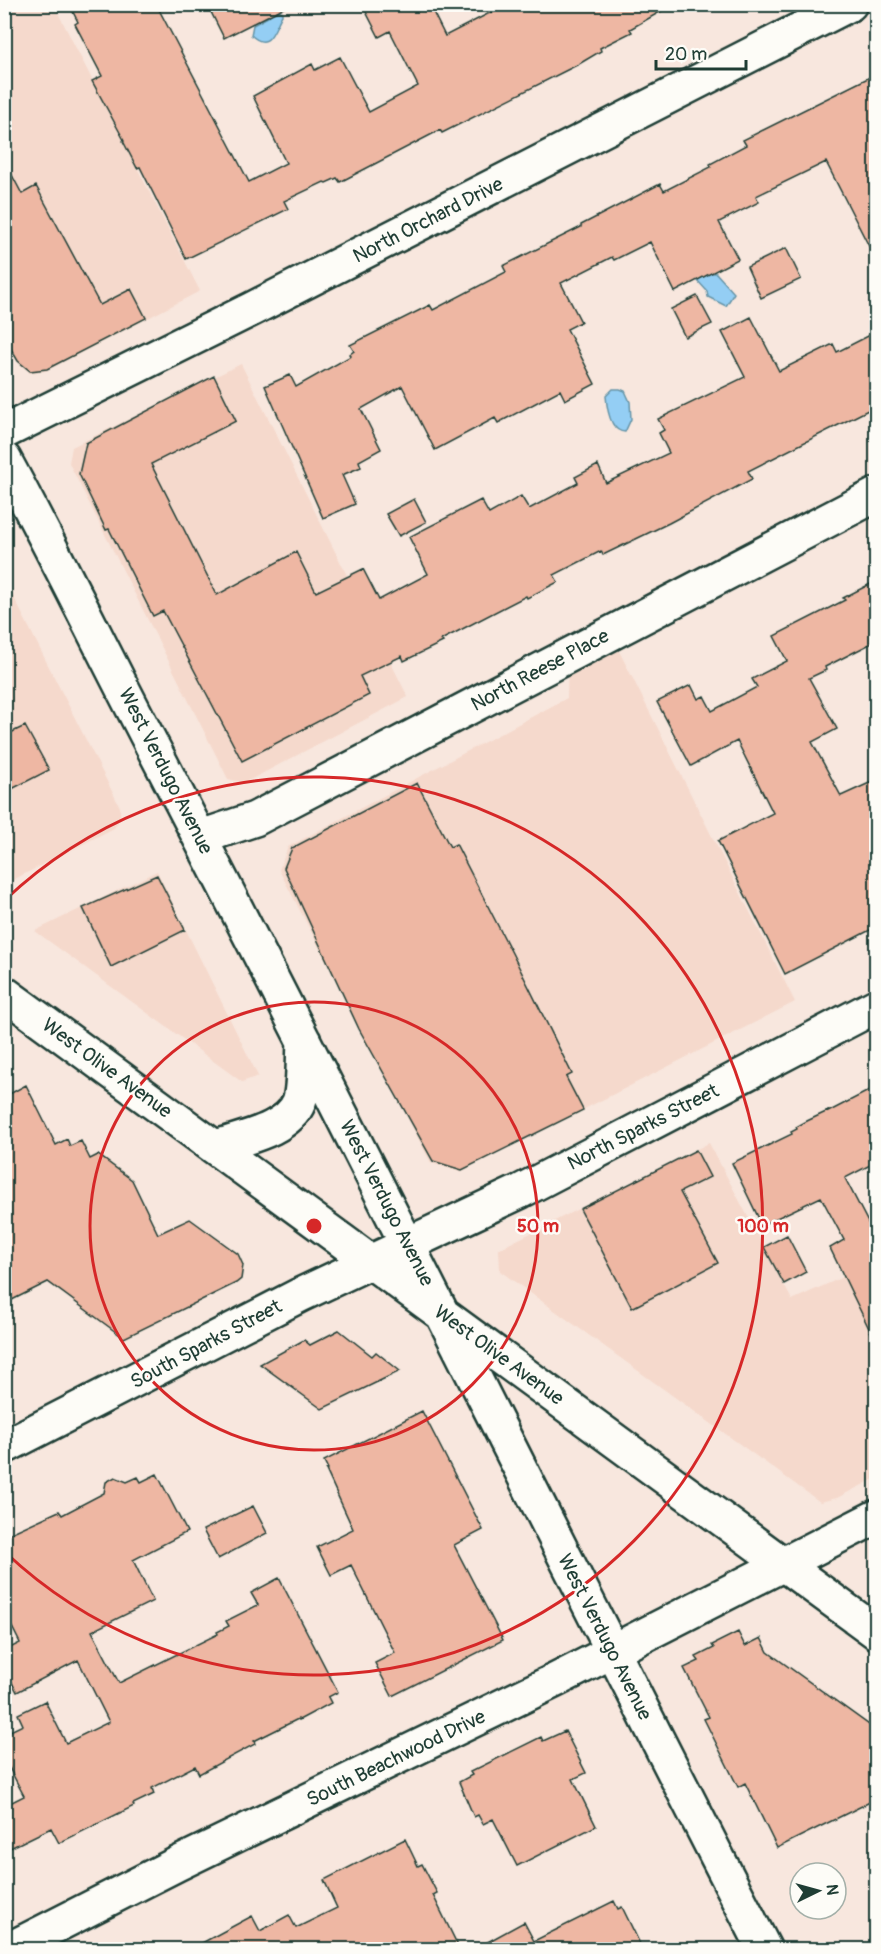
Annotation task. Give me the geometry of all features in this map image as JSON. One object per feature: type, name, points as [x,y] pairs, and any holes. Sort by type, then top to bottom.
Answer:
[{"type":"street","name":"North Orchard Drive","points":[[4,432],[252,309],[850,4]]},
{"type":"street","name":"West Verdugo Avenue","points":[[4,459],[201,837],[765,1950]]},
{"type":"street","name":"North Reese Place","points":[[201,837],[255,819],[876,495]]},
{"type":"street","name":"West Olive Avenue","points":[[4,993],[876,1632]]},
{"type":"street","name":"North Sparks Street","points":[[408,1243],[521,1191],[876,1006]]},
{"type":"street","points":[[216,1148],[275,1126],[290,1117],[300,1100],[304,1039]]},
{"type":"street","name":"South Sparks Street","points":[[4,1447],[408,1243]]},
{"type":"street","name":"South Beachwood Drive","points":[[8,1950],[167,1869],[399,1758],[876,1516]]},
{"type":"shaded area","points":[[4,5],[54,5],[200,291],[46,371],[30,373],[18,362],[5,338]]},
{"type":"shaded area","points":[[241,364],[408,697],[244,783],[228,779],[69,463],[72,447]]},
{"type":"shaded area","points":[[4,578],[120,807],[120,819],[114,828],[5,884]]},
{"type":"shaded area","points":[[610,633],[795,1002],[460,1172],[431,1163],[279,870],[288,847],[567,698],[568,655]]},
{"type":"shaded area","points":[[157,871],[258,1076],[242,1082],[35,931]]},
{"type":"shaded area","points":[[709,1143],[792,1300],[876,1262],[876,1478],[837,1498],[820,1502],[500,1271],[499,1249]]},
{"type":"water","points":[[278,10],[282,12],[282,15],[271,37],[263,41],[251,35],[253,25],[268,17],[271,12]]},
{"type":"water","points":[[701,273],[716,273],[734,293],[726,306],[708,297],[707,291],[697,280]]},
{"type":"water","points":[[613,389],[625,391],[630,402],[631,419],[625,432],[616,428],[608,413],[606,396]]},
{"type":"building","points":[[69,4],[156,4],[249,182],[286,163],[253,96],[312,64],[315,70],[340,57],[369,112],[418,86],[390,31],[379,37],[362,4],[429,4],[445,36],[507,4],[674,4],[630,29],[632,32],[600,48],[601,51],[579,64],[442,133],[440,130],[340,182],[337,178],[324,182],[284,201],[288,209],[186,259],[140,167],[137,168],[92,81],[102,76],[75,24],[78,22]]},
{"type":"building","points":[[225,4],[291,4],[224,38],[211,12]]},
{"type":"building","points":[[876,74],[876,260],[826,162],[756,196],[759,202],[719,222],[738,259],[675,292],[650,242],[614,260],[612,257],[561,283],[581,322],[567,329],[595,384],[565,400],[560,390],[498,423],[495,418],[435,450],[402,386],[361,409],[381,449],[359,461],[361,467],[342,475],[355,504],[323,518],[265,386],[290,375],[296,387],[351,356],[350,354],[354,351],[350,345],[430,305],[433,310],[506,272],[503,266],[660,184],[664,191],[711,167],[710,164],[746,145],[743,140]]},
{"type":"building","points":[[4,160],[22,194],[36,186],[100,305],[131,289],[146,318],[47,369],[30,371],[18,361],[4,337]]},
{"type":"building","points":[[786,248],[801,279],[761,298],[747,267]]},
{"type":"building","points":[[697,296],[712,324],[685,337],[671,309]]},
{"type":"building","points":[[751,317],[779,371],[833,344],[837,352],[876,332],[876,406],[748,471],[752,479],[669,523],[603,555],[601,551],[554,575],[558,582],[527,598],[526,596],[404,661],[402,656],[360,676],[369,695],[242,761],[163,611],[153,616],[109,529],[106,530],[79,474],[86,443],[214,376],[236,421],[151,464],[217,595],[296,552],[316,592],[363,569],[379,600],[428,574],[409,537],[481,500],[489,514],[521,496],[529,509],[578,483],[575,477],[598,465],[606,483],[669,453],[659,433],[664,430],[658,419],[745,377],[722,332]]},
{"type":"building","points":[[414,499],[426,522],[399,536],[386,514]]},
{"type":"building","points":[[876,581],[876,641],[825,667],[826,670],[809,678],[837,729],[812,742],[841,796],[876,780],[876,927],[785,974],[718,841],[773,813],[737,741],[691,766],[657,702],[691,685],[698,699],[704,696],[712,711],[757,687],[752,679],[787,661],[774,636],[845,600],[843,598]]},
{"type":"building","points":[[25,726],[49,770],[4,793],[4,736]]},
{"type":"building","points":[[417,783],[450,847],[456,844],[512,953],[572,1074],[566,1077],[583,1110],[462,1170],[433,1161],[359,1029],[284,868],[292,848]]},
{"type":"building","points":[[157,875],[185,930],[111,967],[83,908]]},
{"type":"building","points":[[26,1085],[56,1145],[67,1139],[70,1146],[81,1141],[90,1159],[98,1155],[132,1180],[158,1234],[190,1219],[238,1254],[243,1265],[241,1279],[124,1338],[48,1282],[4,1304],[4,1097]]},
{"type":"building","points":[[876,1087],[876,1162],[845,1178],[876,1238],[876,1343],[830,1248],[844,1240],[821,1197],[762,1225],[732,1163],[792,1134],[791,1132],[797,1129],[796,1127]]},
{"type":"building","points":[[696,1150],[710,1177],[680,1192],[718,1263],[632,1308],[580,1209]]},
{"type":"building","points":[[787,1235],[806,1272],[784,1284],[764,1247]]},
{"type":"building","points":[[339,1330],[372,1356],[376,1352],[400,1371],[322,1409],[260,1364],[304,1340],[310,1345]]},
{"type":"building","points":[[422,1411],[483,1530],[454,1545],[503,1640],[392,1696],[375,1663],[395,1653],[351,1565],[331,1575],[317,1547],[353,1529],[324,1461]]},
{"type":"building","points":[[157,1474],[187,1532],[133,1560],[153,1601],[92,1631],[119,1683],[218,1634],[217,1632],[229,1626],[226,1621],[258,1605],[251,1593],[279,1578],[338,1692],[328,1697],[331,1703],[254,1741],[255,1744],[199,1774],[195,1766],[152,1788],[154,1794],[133,1804],[134,1806],[59,1843],[51,1828],[4,1851],[4,1806],[24,1796],[4,1758],[4,1734],[23,1725],[18,1714],[45,1701],[66,1743],[109,1722],[78,1660],[17,1692],[4,1667],[4,1651],[20,1643],[4,1611],[4,1536],[59,1511],[62,1515],[104,1493],[106,1482],[115,1477],[127,1482],[138,1477],[141,1482]]},
{"type":"building","points":[[253,1506],[267,1533],[218,1559],[203,1530]]},
{"type":"building","points":[[738,1632],[745,1646],[761,1638],[768,1652],[876,1730],[876,1799],[777,1848],[745,1783],[738,1787],[704,1719],[709,1717],[684,1668],[699,1661],[696,1657],[714,1648],[712,1645]]},
{"type":"building","points":[[565,1731],[586,1773],[573,1779],[596,1826],[517,1866],[493,1819],[483,1824],[478,1815],[474,1817],[459,1782],[472,1775],[470,1772],[541,1737],[543,1741]]},
{"type":"building","points":[[405,1839],[418,1866],[422,1864],[437,1893],[433,1895],[460,1950],[189,1950],[252,1916],[260,1931],[289,1915],[296,1928],[337,1908],[324,1880]]},
{"type":"building","points":[[614,1901],[618,1909],[622,1907],[643,1950],[473,1950],[524,1922],[534,1941]]}]
